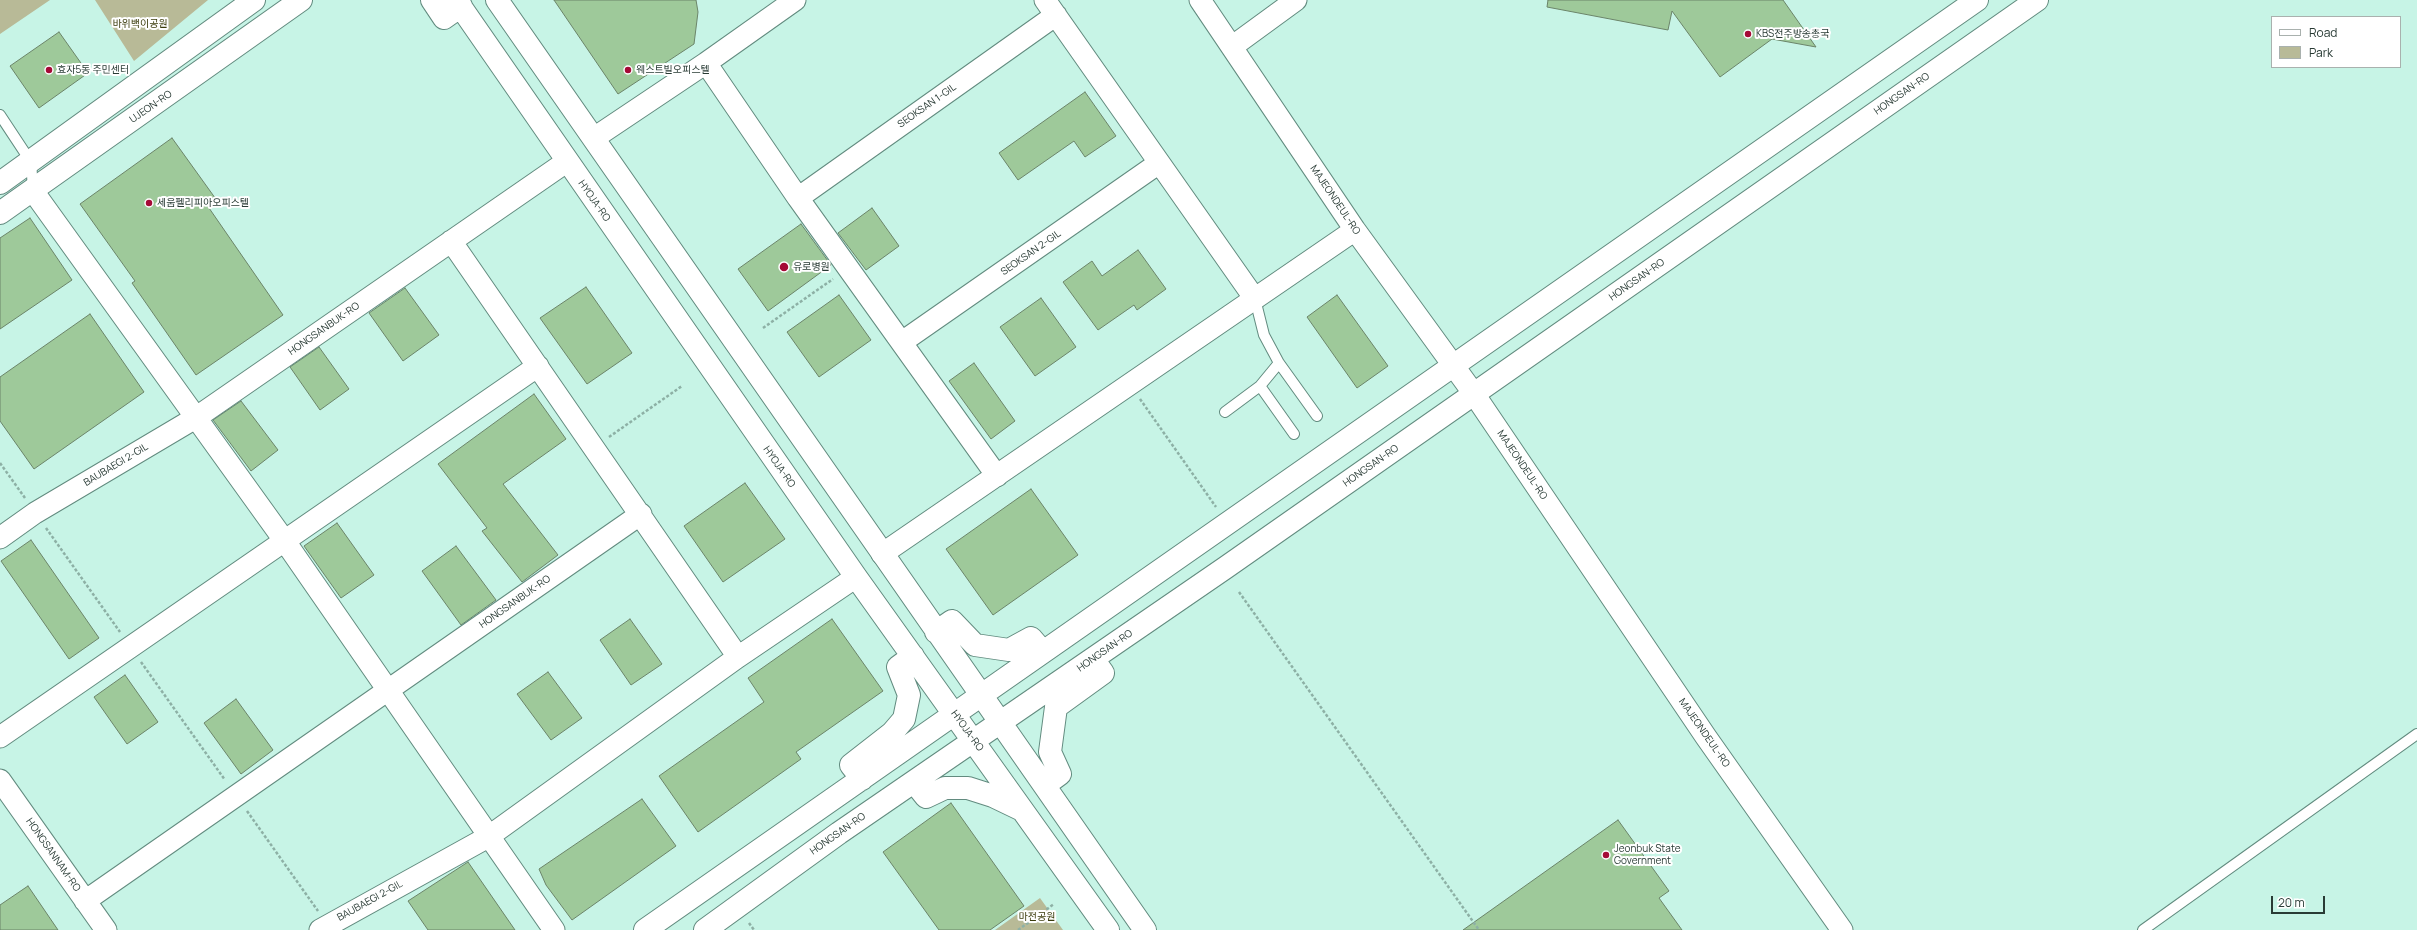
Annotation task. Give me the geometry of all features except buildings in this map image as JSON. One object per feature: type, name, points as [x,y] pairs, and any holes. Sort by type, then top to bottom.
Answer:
[{"type":"street","points":[[0,184],[254,0]]},
{"type":"street","name":"UJEON-RO","points":[[0,213],[301,0]]},
{"type":"street","points":[[432,0],[444,18],[458,3]]},
{"type":"street","points":[[497,0],[1145,930]]},
{"type":"street","points":[[594,138],[706,63],[795,0]]},
{"type":"street","name":"MAJEONDEUL-RO","points":[[1200,0],[1233,46],[1355,230],[1474,394],[1706,737],[1842,930]]},
{"type":"street","points":[[1233,46],[1296,0]]},
{"type":"street","points":[[645,930],[1977,0]]},
{"type":"street","name":"HONGSAN-RO","points":[[704,930],[839,833],[1001,724],[2034,1]]},
{"type":"street","name":"HYOJA-RO","points":[[458,3],[566,162],[856,577],[1108,930]]},
{"type":"street","name":"SEOKSAN 1-GIL","points":[[798,198],[1050,7],[1159,163]]},
{"type":"street","points":[[706,63],[798,198],[843,272],[902,342],[997,476]]},
{"type":"street","name":"HONGSANBUK-RO","points":[[197,417],[566,162]]},
{"type":"street","points":[[1159,163],[1255,299]]},
{"type":"street","name":"SEOKSAN 2-GIL","points":[[902,342],[1159,163]]},
{"type":"street","points":[[33,191],[284,540],[488,837],[554,930]]},
{"type":"street","points":[[882,554],[1355,230]]},
{"type":"street","points":[[451,241],[641,514],[738,657]]},
{"type":"street","points":[[0,737],[538,366]]},
{"type":"street","name":"BAUBAEGI 2-GIL","points":[[35,513],[197,417]]},
{"type":"street","points":[[0,538],[35,513]]},
{"type":"street","name":"HONGSANBUK-RO","points":[[388,690],[641,514]]},
{"type":"street","points":[[488,837],[738,657],[856,577]]},
{"type":"street","points":[[936,632],[952,621],[975,645],[1009,650],[1031,638],[1043,652]]},
{"type":"street","points":[[862,779],[851,765],[892,733],[904,719],[909,695],[898,667],[913,656]]},
{"type":"street","points":[[1044,785],[1060,774],[1050,752],[1056,707],[1102,673],[1093,659]]},
{"type":"street","points":[[85,901],[388,690]]},
{"type":"street","name":"HONGSANNAM-RO","points":[[0,780],[106,930]]},
{"type":"street","points":[[914,782],[926,797],[945,788],[968,788],[993,796],[1023,810]]},
{"type":"street","name":"BAUBAEGI 2-GIL","points":[[324,927],[488,837]]},
{"type":"lane","points":[[0,115],[31,162],[33,191]]},
{"type":"lane","points":[[1255,299],[1264,335],[1279,363],[1317,416]]},
{"type":"lane","points":[[1225,412],[1260,386],[1279,363]]},
{"type":"lane","points":[[1260,386],[1294,434]]},
{"type":"lane","points":[[2143,930],[2417,734]]},
{"type":"path","points":[[763,328],[843,272]]},
{"type":"path","points":[[604,440],[682,386]]},
{"type":"path","points":[[1138,396],[1216,507]]},
{"type":"path","name":"BAUBAEGI 2-GIL","points":[[0,462],[236,796],[324,927]]},
{"type":"path","points":[[1239,592],[1480,930]]},
{"type":"path","points":[[1018,930],[1054,904]]},
{"type":"path","points":[[749,924],[754,930]]},
{"type":"green space","points":[[0,0],[50,0],[0,34]]},
{"type":"green space","name":"바위백이공원","points":[[95,0],[208,0],[134,61]]},
{"type":"green space","name":"마전공원","points":[[1040,898],[1063,930],[995,930]]},
{"type":"place","name":"KBS전주방송총국","points":[[1748,34]]},
{"type":"place","name":"효자5동 주민센터","points":[[49,70]]},
{"type":"place","name":"웨스트빌오피스텔","points":[[628,70]]},
{"type":"place","name":"세움펠리피아오피스텔","points":[[149,203]]},
{"type":"place","name":"유로병원","points":[[784,267]]},
{"type":"place","name":"Jeonbuk State Government","points":[[1606,855]]}]
